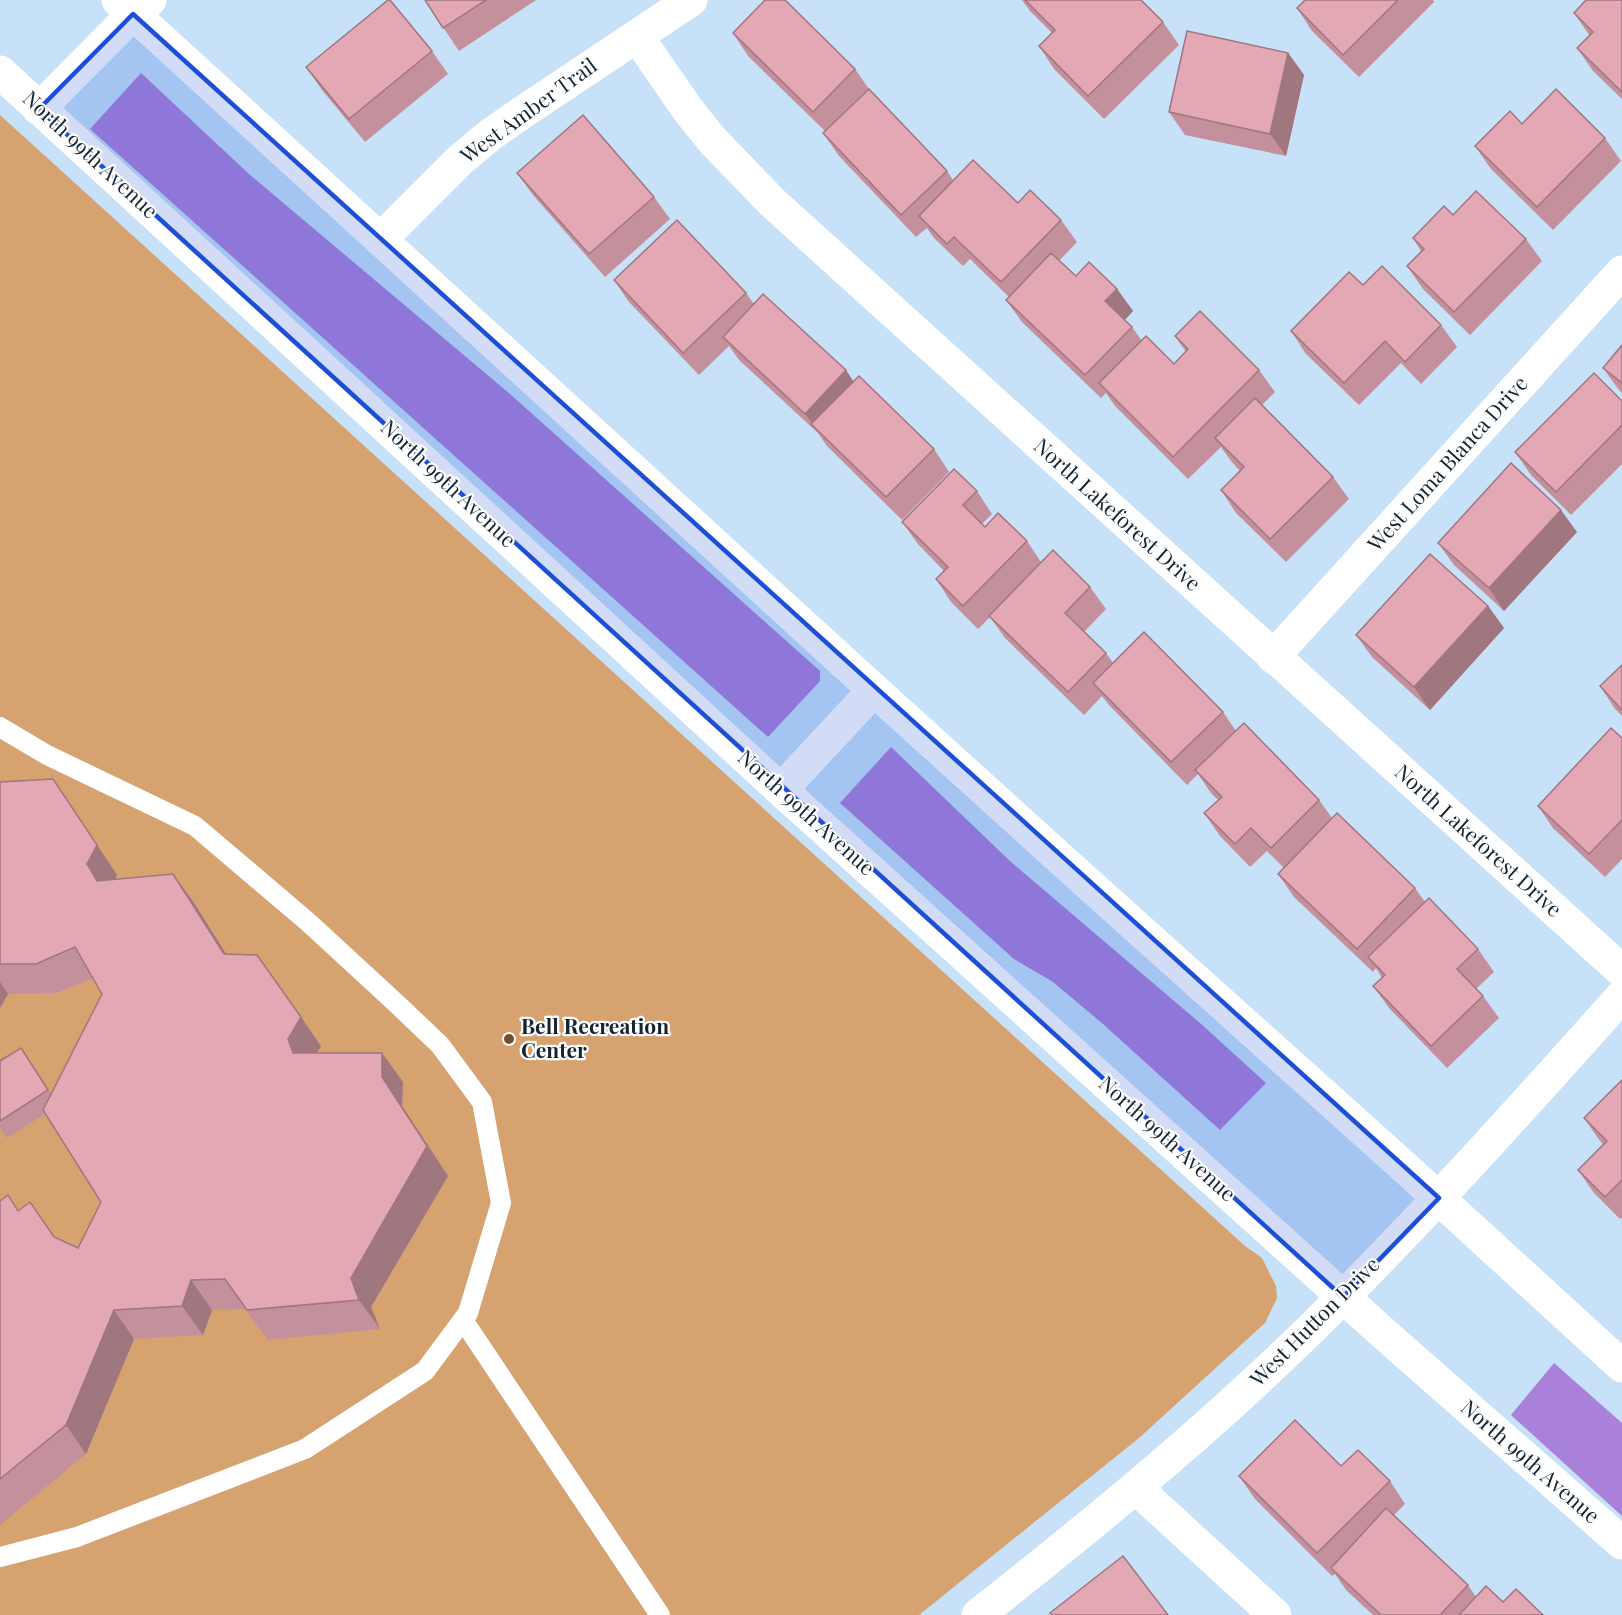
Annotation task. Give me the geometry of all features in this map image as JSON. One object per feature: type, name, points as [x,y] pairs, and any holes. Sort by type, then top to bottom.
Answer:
[{"type":"main road","name":"West Amber Trail","points":[[381,239],[459,161],[490,135],[692,0]]},
{"type":"main road","points":[[39,109],[134,5],[337,201],[1622,1366]]},
{"type":"main road","name":"North Lakeforest Drive","points":[[637,36],[676,93],[713,141],[772,203],[1622,971]]},
{"type":"main road","name":"North 99th Avenue","points":[[0,72],[781,790],[1382,1332],[1622,1543]]},
{"type":"main road","name":"West Loma Blanca Drive","points":[[1274,657],[1622,272]]},
{"type":"main road","points":[[781,790],[874,690]]},
{"type":"main road","name":"West Hutton Drive","points":[[985,1613],[1136,1488],[1252,1385],[1344,1297],[1477,1157],[1622,996]]},
{"type":"main road","points":[[1136,1488],[1275,1615]]},
{"type":"lane","points":[[0,726],[47,755],[195,826],[308,922],[440,1045],[482,1102],[501,1203],[468,1313],[425,1371],[305,1449],[77,1537],[0,1557]]},
{"type":"lane","points":[[463,1320],[660,1615]]},
{"type":"highlighted area","points":[[133,14],[1439,1198],[1343,1297],[39,109]]},
{"type":"shaded area","points":[[141,73],[249,174],[510,394],[820,671],[820,681],[768,737],[90,129]]},
{"type":"shaded area","name":"Bell Recreation Center","points":[[0,115],[1245,1246],[1262,1258],[1276,1286],[1277,1298],[1265,1323],[1139,1438],[919,1615],[0,1615]]},
{"type":"shaded area","points":[[891,747],[1011,862],[1200,1023],[1266,1083],[1220,1130],[1053,982],[1014,959],[840,803]]},
{"type":"shaded area","points":[[1554,1363],[1622,1423],[1622,1516],[1511,1415]]},
{"type":"building","points":[[388,0],[432,51],[349,119],[306,67]]},
{"type":"building","points":[[425,0],[486,0],[443,28]]},
{"type":"building","points":[[765,0],[785,0],[855,69],[813,112],[733,33]]},
{"type":"building","points":[[1025,0],[1141,0],[1163,22],[1088,96],[1039,46],[1055,30]]},
{"type":"building","points":[[1305,0],[1398,0],[1343,55],[1297,8]]},
{"type":"building","points":[[1586,0],[1622,0],[1622,92],[1577,48],[1593,32],[1574,13]]},
{"type":"building","points":[[1187,31],[1288,53],[1270,134],[1169,112]]},
{"type":"building","points":[[869,89],[947,171],[901,215],[823,133]]},
{"type":"building","points":[[1556,89],[1605,138],[1537,207],[1475,146],[1510,111],[1522,124]]},
{"type":"building","points":[[583,115],[654,197],[589,254],[517,173]]},
{"type":"building","points":[[973,160],[1018,203],[1030,190],[1061,220],[1001,282],[954,237],[947,244],[919,216]]},
{"type":"building","points":[[1476,191],[1526,239],[1454,312],[1407,266],[1424,249],[1413,238],[1444,206],[1453,215]]},
{"type":"building","points":[[677,220],[746,293],[683,353],[614,280]]},
{"type":"building","points":[[1051,253],[1076,276],[1089,262],[1117,289],[1105,301],[1132,327],[1085,375],[1006,300]]},
{"type":"building","points":[[1382,266],[1441,325],[1405,362],[1385,341],[1344,383],[1291,331],[1349,272],[1363,285]]},
{"type":"building","points":[[763,294],[846,370],[805,414],[723,337]]},
{"type":"building","points":[[1200,311],[1259,370],[1173,457],[1099,383],[1146,336],[1174,364],[1188,349],[1175,336]]},
{"type":"building","points":[[1622,345],[1622,383],[1603,368]]},
{"type":"building","points":[[1594,373],[1622,401],[1622,425],[1556,492],[1515,452]]},
{"type":"building","points":[[859,376],[934,449],[886,497],[811,424]]},
{"type":"building","points":[[1255,398],[1333,477],[1270,539],[1221,490],[1244,467],[1215,438]]},
{"type":"building","points":[[1511,463],[1561,510],[1489,588],[1438,543]]},
{"type":"building","points":[[954,469],[977,491],[963,505],[985,527],[998,513],[1027,541],[963,606],[936,579],[948,567],[902,522]]},
{"type":"building","points":[[1053,550],[1090,587],[1065,613],[1106,653],[1068,692],[989,616]]},
{"type":"building","points":[[1430,554],[1488,606],[1414,687],[1356,635]]},
{"type":"building","points":[[1144,632],[1223,712],[1171,762],[1093,683]]},
{"type":"building","points":[[1622,665],[1622,710],[1600,686]]},
{"type":"building","points":[[1244,723],[1319,800],[1271,848],[1251,828],[1235,844],[1204,813],[1222,797],[1195,770]]},
{"type":"building","points":[[1611,728],[1622,738],[1622,820],[1589,854],[1538,806]]},
{"type":"building","points":[[53,779],[97,845],[87,864],[97,881],[173,874],[224,954],[257,955],[301,1017],[288,1039],[293,1053],[382,1053],[382,1077],[427,1146],[351,1278],[359,1300],[247,1310],[225,1279],[191,1280],[182,1306],[114,1310],[66,1425],[0,1479],[0,1201],[8,1195],[18,1211],[30,1202],[54,1237],[78,1248],[101,1202],[43,1110],[102,994],[75,947],[36,964],[0,964],[0,782]]},
{"type":"building","points":[[1337,813],[1415,888],[1357,949],[1278,874]]},
{"type":"building","points":[[1429,898],[1478,949],[1457,969],[1483,996],[1431,1046],[1373,986],[1385,975],[1368,957]]},
{"type":"building","points":[[21,1048],[48,1090],[0,1121],[0,1061]]},
{"type":"building","points":[[1622,1080],[1622,1180],[1605,1197],[1578,1170],[1607,1141],[1584,1118]]},
{"type":"building","points":[[1295,1420],[1341,1466],[1358,1450],[1390,1481],[1317,1553],[1239,1476]]},
{"type":"building","points":[[1386,1508],[1468,1585],[1440,1615],[1381,1615],[1331,1568]]},
{"type":"building","points":[[1123,1556],[1168,1615],[1052,1615],[1050,1613]]},
{"type":"building","points":[[1486,1586],[1503,1602],[1516,1589],[1543,1615],[1459,1615]]},
{"type":"place","name":"Bell Recreation Center","points":[[509,1039]]}]
